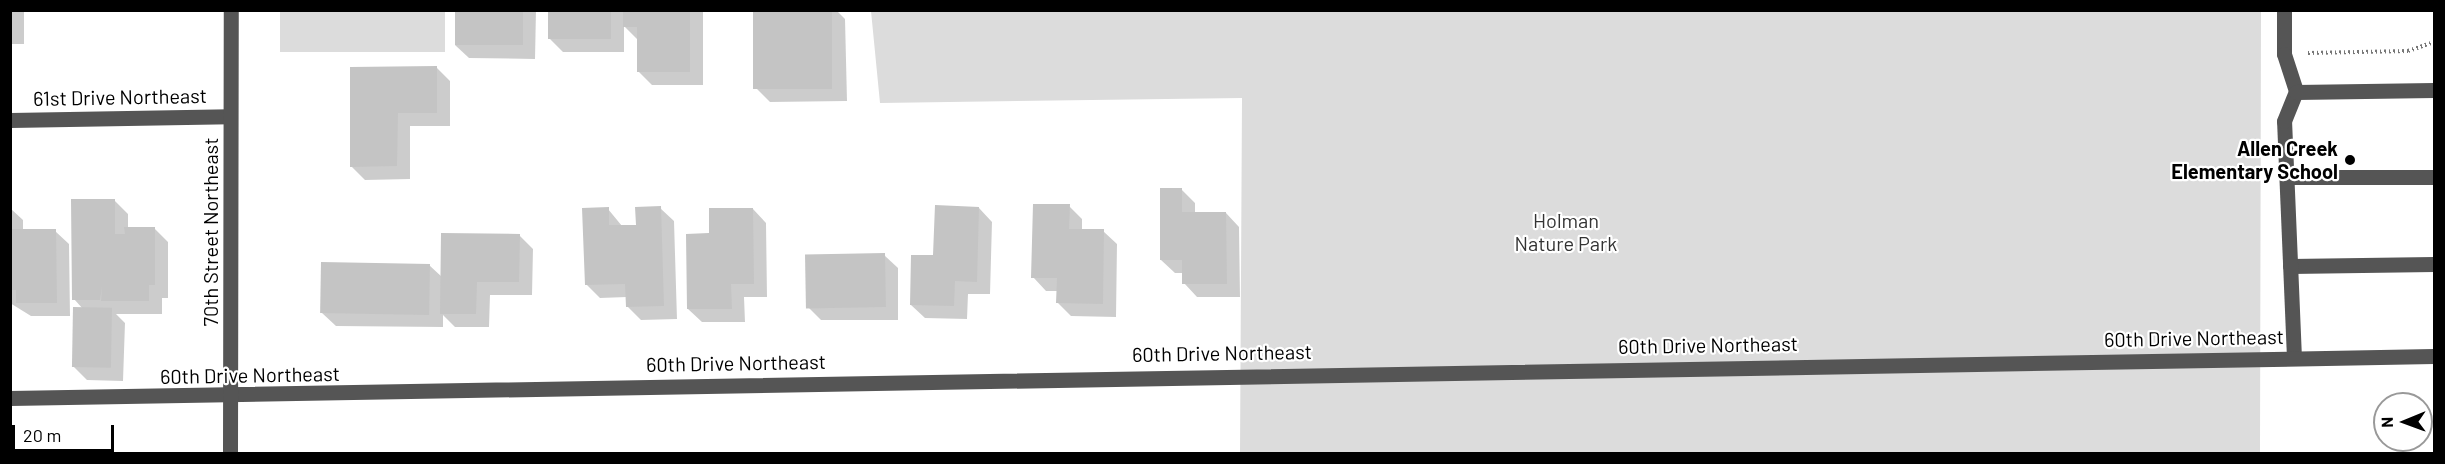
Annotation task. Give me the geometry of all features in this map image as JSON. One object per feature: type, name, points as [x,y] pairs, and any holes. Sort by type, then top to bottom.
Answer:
[{"type":"street","name":"70th Street Northeast","points":[[230,453],[231,10]]},
{"type":"street","points":[[2284,10],[2284,54],[2295,92],[2284,121],[2294,358]]},
{"type":"street","points":[[2295,92],[2434,90]]},
{"type":"street","name":"61st Drive Northeast","points":[[10,120],[230,116]]},
{"type":"street","points":[[2286,177],[2434,177]]},
{"type":"street","points":[[2290,266],[2434,264]]},
{"type":"street","name":"60th Drive Northeast","points":[[10,398],[231,397],[1052,376],[2434,356]]},
{"type":"path","points":[[2284,54],[2408,51],[2434,42]]},
{"type":"green space","points":[[280,11],[445,11],[445,52],[280,52]]},
{"type":"green space","name":"Holman Nature Park","points":[[871,11],[2261,11],[2260,453],[1240,453],[1242,98],[880,103]]},
{"type":"building","points":[[455,10],[523,10],[523,45],[455,45]]},
{"type":"building","points":[[548,10],[611,10],[611,39],[548,39]]},
{"type":"building","points":[[623,10],[690,10],[690,72],[637,72],[637,27],[623,27]]},
{"type":"building","points":[[753,10],[832,10],[832,89],[753,89]]},
{"type":"building","points":[[437,66],[437,113],[398,113],[397,166],[350,167],[350,67]]},
{"type":"building","points":[[1160,188],[1182,188],[1182,212],[1226,212],[1227,284],[1182,284],[1182,260],[1160,260]]},
{"type":"building","points":[[71,199],[115,199],[115,234],[125,234],[124,227],[155,227],[155,285],[149,285],[149,301],[101,301],[102,286],[100,300],[72,300]]},
{"type":"building","points":[[1033,204],[1070,204],[1069,229],[1104,229],[1103,304],[1056,303],[1057,278],[1031,278]]},
{"type":"building","points":[[935,205],[979,207],[977,282],[955,281],[954,306],[910,305],[911,255],[933,255]]},
{"type":"building","points":[[661,206],[664,306],[626,307],[625,284],[585,285],[582,208],[609,207],[609,225],[636,225],[635,207]]},
{"type":"building","points":[[709,208],[753,208],[754,284],[731,284],[732,309],[687,309],[686,234],[709,233]]},
{"type":"building","points":[[10,229],[56,229],[57,303],[16,303],[16,290],[10,290]]},
{"type":"building","points":[[441,233],[520,234],[519,282],[477,282],[476,314],[440,314]]},
{"type":"building","points":[[885,253],[886,307],[806,308],[805,254]]},
{"type":"building","points":[[321,262],[430,264],[429,315],[320,313]]},
{"type":"building","points":[[73,307],[112,308],[111,368],[72,367]]},
{"type":"place","name":"Allen Creek Elementary School","points":[[2350,160]]}]
